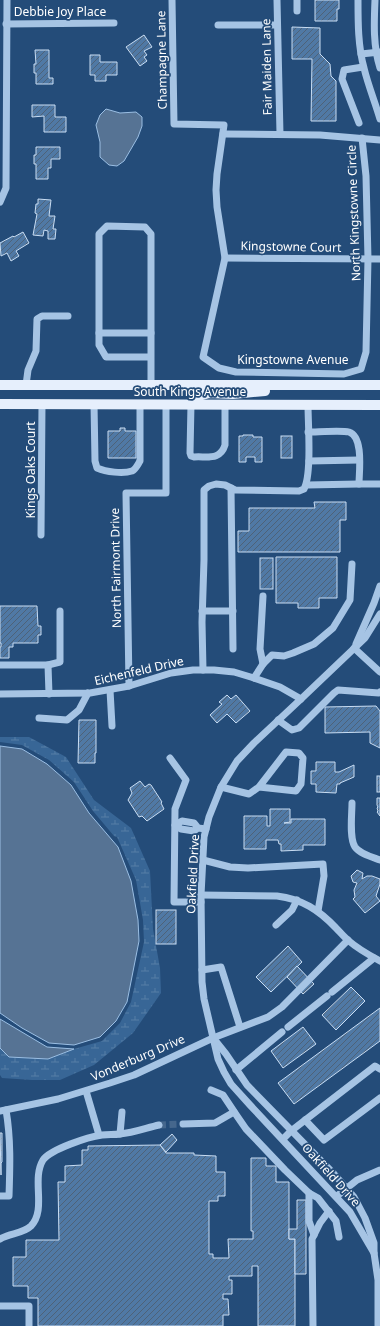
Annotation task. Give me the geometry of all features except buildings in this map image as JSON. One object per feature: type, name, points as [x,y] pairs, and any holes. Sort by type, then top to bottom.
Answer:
[{"type":"main road","name":"South Kings Avenue","points":[[0,385],[380,385]]},
{"type":"main road","points":[[191,404],[198,396],[209,393],[247,393],[315,385]]},
{"type":"main road","name":"South Kings Avenue","points":[[0,404],[380,406]]},
{"type":"street","points":[[0,202],[6,188],[7,0]]},
{"type":"street","name":"Champagne Lane","points":[[172,0],[174,124],[224,126],[223,134]]},
{"type":"street","name":"Fair Maiden Lane","points":[[277,0],[280,134]]},
{"type":"street","points":[[296,0],[297,11]]},
{"type":"street","points":[[358,0],[359,38],[363,67],[380,119]]},
{"type":"street","points":[[374,0],[380,68]]},
{"type":"street","name":"Debbie Joy Place","points":[[6,24],[114,23]]},
{"type":"street","points":[[218,25],[277,25]]},
{"type":"street","points":[[361,54],[378,52]]},
{"type":"street","points":[[359,123],[342,79],[344,70],[363,67]]},
{"type":"street","points":[[225,258],[217,207],[216,190],[223,134],[280,134]]},
{"type":"street","name":"North Kingstowne Circle","points":[[280,134],[362,138],[366,176],[368,259],[366,352],[361,369]]},
{"type":"street","points":[[362,138],[380,140]]},
{"type":"street","points":[[151,357],[106,357],[99,345],[99,234],[107,226],[145,227],[151,234],[151,333],[151,357],[151,385]]},
{"type":"street","name":"Kingstowne Court","points":[[225,258],[380,259]]},
{"type":"street","name":"Kingstowne Avenue","points":[[225,258],[203,357],[219,368],[236,372],[344,374],[361,369]]},
{"type":"street","points":[[26,385],[28,370],[36,351],[37,319],[42,316],[68,316]]},
{"type":"street","points":[[99,333],[151,333]]},
{"type":"street","name":"Kings Oaks Court","points":[[41,535],[42,404]]},
{"type":"street","points":[[94,404],[95,461],[97,468],[105,472],[133,471],[140,461],[140,404]]},
{"type":"street","points":[[191,404],[190,453],[191,456],[194,457],[217,457],[222,454],[225,445],[226,405]]},
{"type":"street","name":"North Fairmont Drive","points":[[128,686],[126,493],[166,493],[166,405]]},
{"type":"street","points":[[203,670],[202,611],[204,490],[209,486],[216,484],[224,485],[235,490],[299,491],[304,489],[307,485],[309,461],[308,405]]},
{"type":"street","points":[[308,432],[349,432],[356,436],[359,444],[359,484]]},
{"type":"street","points":[[309,461],[359,460]]},
{"type":"street","points":[[307,485],[380,484]]},
{"type":"street","points":[[231,488],[233,649]]},
{"type":"street","points":[[254,678],[263,664],[272,655],[284,656],[314,644],[333,628],[350,600],[352,564]]},
{"type":"street","name":"Oakfield Drive","points":[[354,648],[380,586]]},
{"type":"street","points":[[263,596],[260,649],[263,664]]},
{"type":"street","points":[[0,664],[48,665],[60,662],[60,611]]},
{"type":"street","points":[[202,611],[233,611]]},
{"type":"street","name":"Oakfield Drive","points":[[374,1253],[356,1220],[337,1196],[231,1084],[218,1059],[204,999],[201,898],[202,829],[209,817],[221,787],[237,761],[254,742],[301,700],[365,638],[380,614]]},
{"type":"street","points":[[354,648],[380,672]]},
{"type":"street","points":[[48,665],[49,694]]},
{"type":"street","name":"Eichenfeld Drive","points":[[0,694],[88,693],[128,686],[171,673],[203,670],[234,672],[254,678],[280,687],[301,700]]},
{"type":"street","points":[[110,690],[112,726]]},
{"type":"street","points":[[278,720],[292,730],[299,728],[338,690],[380,693]]},
{"type":"street","points":[[39,718],[68,720],[79,710],[88,693]]},
{"type":"street","points":[[221,787],[249,794],[259,787],[286,752],[299,753],[302,758],[301,784],[296,791],[259,787]]},
{"type":"street","points":[[170,758],[186,780],[175,809],[174,902],[201,898],[278,896],[297,900],[311,906],[348,940],[377,960],[288,1027]]},
{"type":"street","points":[[352,803],[352,840],[355,848],[380,860]]},
{"type":"street","points":[[175,825],[182,821],[194,823],[202,829]]},
{"type":"street","points":[[202,860],[230,867],[248,868],[323,864],[324,876],[318,912]]},
{"type":"street","points":[[276,925],[292,910],[297,900]]},
{"type":"street","name":"Vonderburg Drive","points":[[3,1110],[51,1101],[86,1092],[134,1075],[213,1038],[275,1013],[348,940]]},
{"type":"street","points":[[202,970],[221,967],[240,1027]]},
{"type":"street","points":[[236,1070],[282,1032]]},
{"type":"street","name":"Oakfield Drive","points":[[213,1038],[247,1085],[354,1197],[365,1218],[374,1243],[374,1253],[378,1275],[378,1326]]},
{"type":"street","points":[[283,1139],[291,1131],[375,1066],[380,1069]]},
{"type":"street","points":[[211,1090],[223,1095],[246,1129],[285,1170],[309,1193],[318,1198],[336,1221],[339,1237]]},
{"type":"street","points":[[86,1092],[99,1135]]},
{"type":"street","points":[[305,1120],[324,1140],[380,1098]]},
{"type":"street","points":[[0,1196],[9,1196],[10,1141],[3,1110]]},
{"type":"street","points":[[120,1134],[122,1112]]},
{"type":"street","points":[[183,1124],[216,1123],[234,1112]]},
{"type":"street","points":[[0,1239],[6,1235],[23,1231],[30,1227],[35,1219],[38,1209],[38,1174],[43,1161],[52,1152],[99,1135],[120,1134],[159,1125]]},
{"type":"street","points":[[337,1196],[357,1180],[380,1170]]},
{"type":"street","points":[[309,1193],[309,1221],[314,1235]]},
{"type":"street","points":[[313,1326],[312,1239],[320,1223],[329,1211]]},
{"type":"street","points":[[0,1306],[29,1306],[29,1326]]},
{"type":"green space","points":[[0,737],[29,737],[66,757],[94,800],[131,828],[150,871],[153,929],[160,968],[161,993],[133,1033],[94,1065],[60,1080],[2,1078],[0,1075],[0,1048],[9,1057],[48,1059],[74,1049],[102,1041],[120,1023],[131,1002],[144,942],[143,920],[136,880],[117,837],[114,836],[93,811],[74,782],[49,760],[22,745],[0,742]]},
{"type":"shaded area","points":[[106,109],[120,113],[136,112],[142,117],[142,126],[138,137],[124,161],[117,166],[109,165],[100,157],[100,142],[96,125],[100,115]]},
{"type":"shaded area","points":[[0,746],[22,749],[47,764],[71,785],[89,813],[118,847],[131,881],[138,920],[139,941],[127,1002],[116,1021],[100,1037],[74,1045],[49,1043],[22,1028],[0,1013]]},
{"type":"shaded area","points":[[0,1019],[47,1047],[74,1049],[48,1059],[9,1057],[0,1048]]},
{"type":"tunnel","points":[[159,1125],[183,1124]]}]
